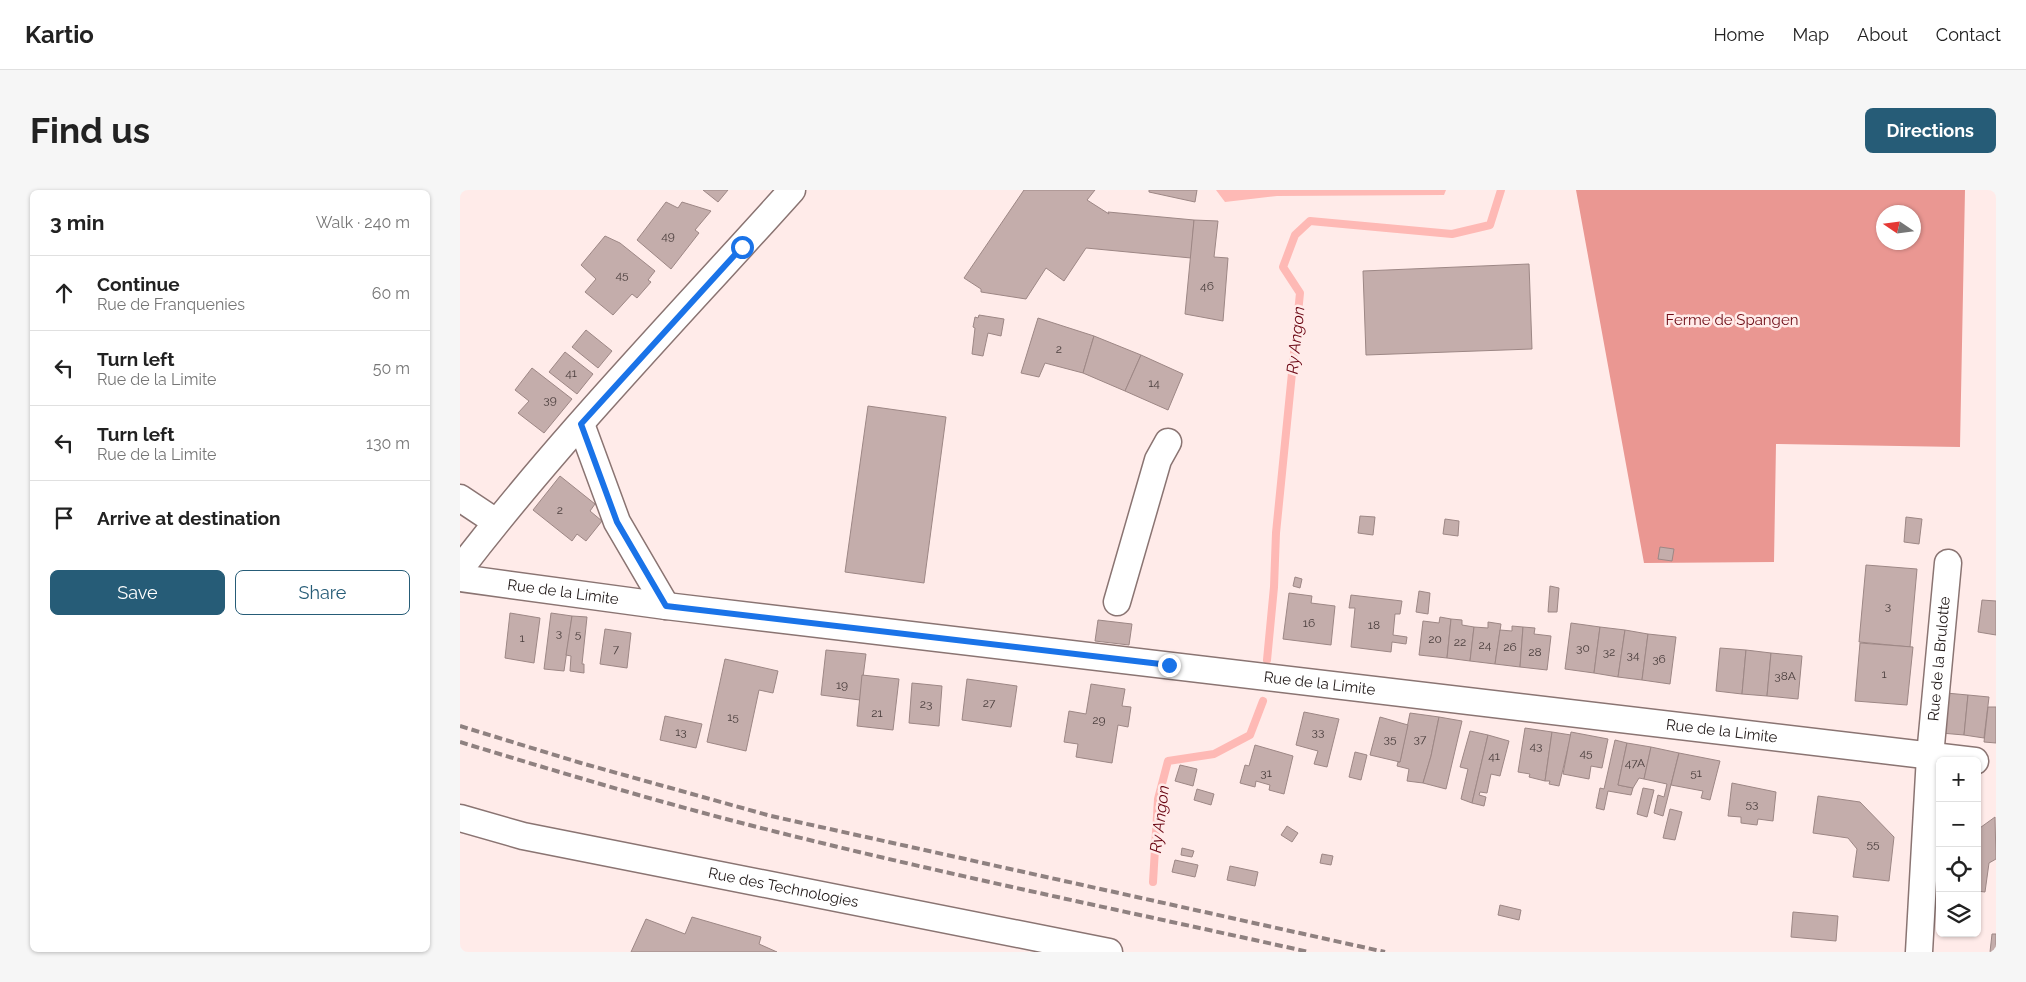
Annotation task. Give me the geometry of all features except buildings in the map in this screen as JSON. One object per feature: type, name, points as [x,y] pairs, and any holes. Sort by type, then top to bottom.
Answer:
[{"type":"street","points":[[460,569],[496,522],[581,424],[792,190]]},
{"type":"street","points":[[581,424],[617,522],[666,606]]},
{"type":"street","points":[[1117,602],[1158,460],[1168,442]]},
{"type":"street","points":[[460,498],[496,522]]},
{"type":"street","name":"Rue de la Brulotte","points":[[1919,952],[1930,756],[1948,563]]},
{"type":"street","name":"Rue de la Limite","points":[[460,578],[666,606],[1939,757]]},
{"type":"street","name":"Rue de la Limite","points":[[1981,762],[1996,763]]},
{"type":"street","name":"Rue des Technologies","points":[[460,818],[532,838],[1109,952]]},
{"type":"green space","name":"Ferme de Spangen","points":[[1576,190],[1965,190],[1960,447],[1776,444],[1774,562],[1644,563]]},
{"type":"shaded area","points":[[1216,190],[1446,190],[1444,195],[1277,196],[1225,202]]},
{"type":"waterway","name":"Ry Angon","points":[[1267,660],[1274,587],[1276,533],[1300,293],[1283,267],[1295,235],[1310,221],[1452,234],[1490,225],[1501,190]]},
{"type":"waterway","name":"Ry Angon","points":[[1153,882],[1158,799],[1168,761],[1214,754],[1250,735],[1263,701]]},
{"type":"railway","points":[[460,726],[581,763],[771,816],[1385,952]]},
{"type":"railway","points":[[460,742],[652,799],[836,847],[1309,952]]},
{"type":"route","points":[[742,247],[581,424],[617,522],[666,606],[1169,665]]}]
